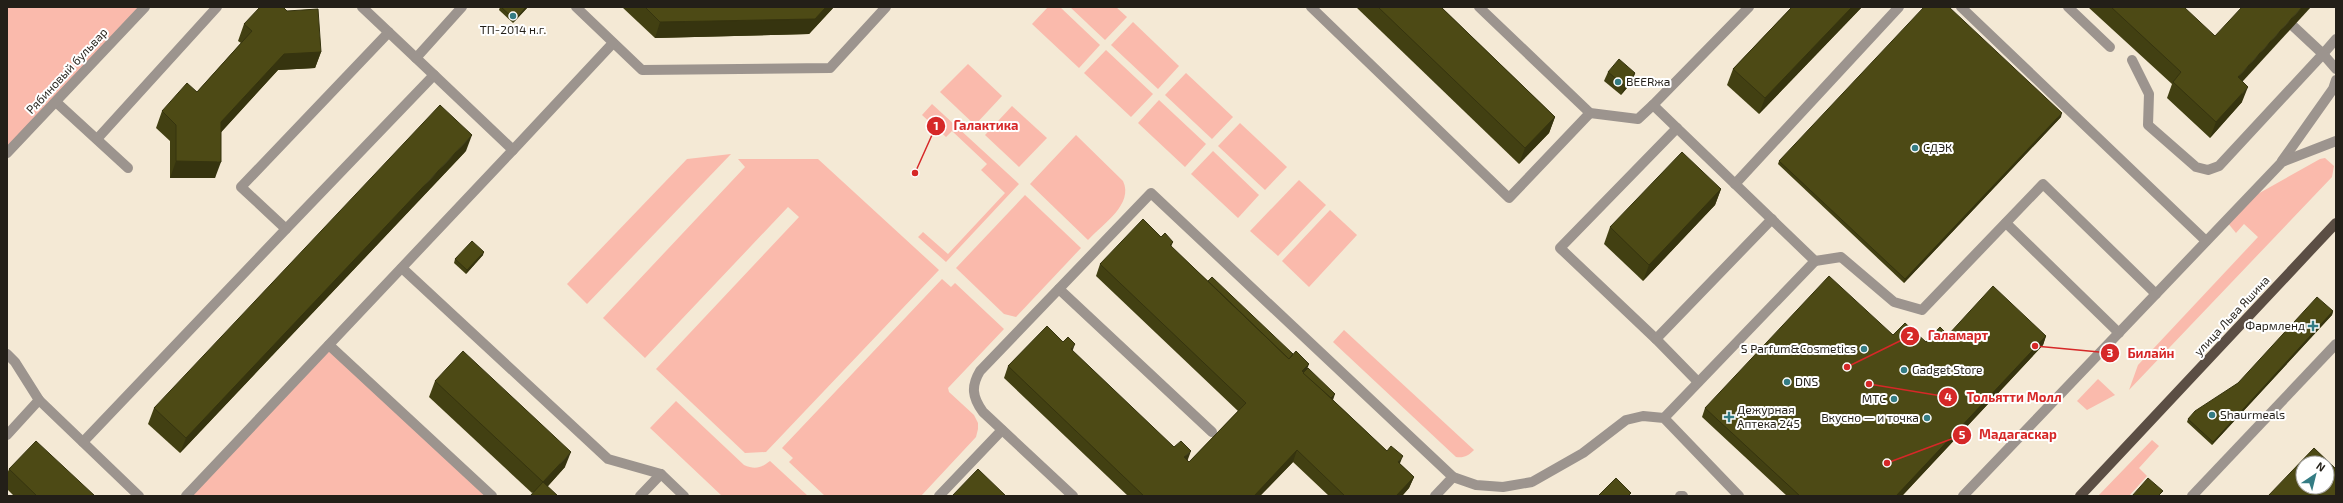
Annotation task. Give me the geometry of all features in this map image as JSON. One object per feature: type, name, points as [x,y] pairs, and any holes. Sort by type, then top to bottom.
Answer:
[{"type":"main road","name":"улица Льва Яшина","points":[[2080,496],[2336,223]]},
{"type":"street","name":"Рябиновый бульвар","points":[[7,153],[145,7]]},
{"type":"street","points":[[97,139],[217,7]]},
{"type":"street","points":[[362,7],[513,150]]},
{"type":"street","points":[[416,58],[462,7]]},
{"type":"street","points":[[576,7],[642,70],[830,68],[886,7]]},
{"type":"street","points":[[1311,7],[1509,198],[1590,113]]},
{"type":"street","points":[[1478,7],[1590,113],[1638,119],[1749,7]]},
{"type":"street","points":[[1735,184],[1900,7]]},
{"type":"street","points":[[1961,7],[2206,241]]},
{"type":"street","points":[[2068,7],[2110,47]]},
{"type":"street","points":[[2293,26],[2323,54],[2336,69]]},
{"type":"street","points":[[286,229],[241,187],[389,32]]},
{"type":"street","points":[[2132,60],[2149,94],[2148,125],[2196,167],[2208,170],[2219,166],[2336,39]]},
{"type":"street","points":[[186,496],[613,43]]},
{"type":"street","points":[[83,442],[434,75]]},
{"type":"street","points":[[1963,496],[2282,162],[2333,89],[2336,80]]},
{"type":"street","points":[[56,102],[128,168]]},
{"type":"street","points":[[1653,104],[1815,261]]},
{"type":"street","points":[[1677,128],[1560,248],[1656,339],[1698,382]]},
{"type":"street","points":[[2282,162],[2336,140]]},
{"type":"street","points":[[1664,418],[1815,261],[1841,257],[1894,302],[1922,310],[2042,184],[2156,294]]},
{"type":"street","points":[[1073,496],[1002,430],[976,402],[973,391],[974,381],[980,371],[1151,193],[1454,477],[1476,485],[1503,487],[1532,482],[1583,453],[1626,420],[1643,416],[1664,418],[1739,496]]},
{"type":"street","points":[[1656,339],[1772,220]]},
{"type":"street","points":[[2006,223],[2119,333]]},
{"type":"street","points":[[402,268],[608,460],[661,474],[684,496]]},
{"type":"street","points":[[1059,289],[1212,432]]},
{"type":"street","points":[[329,345],[492,496]]},
{"type":"street","points":[[2192,496],[2335,347]]},
{"type":"street","points":[[7,354],[15,362],[39,400],[139,496]]},
{"type":"street","points":[[7,435],[39,400]]},
{"type":"street","points":[[939,496],[1002,430]]},
{"type":"street","points":[[640,496],[661,474]]},
{"type":"street","points":[[1435,496],[1454,477]]},
{"type":"shaded area","points":[[7,7],[145,7],[7,153]]},
{"type":"shaded area","points":[[1048,7],[1060,7],[1100,45],[1079,68],[1032,24]]},
{"type":"shaded area","points":[[1070,7],[1116,7],[1127,17],[1105,40]]},
{"type":"shaded area","points":[[1133,22],[1179,66],[1158,89],[1111,45]]},
{"type":"shaded area","points":[[1106,50],[1153,94],[1131,117],[1084,73]]},
{"type":"shaded area","points":[[968,64],[1002,96],[975,125],[940,92]]},
{"type":"shaded area","points":[[1186,73],[1233,117],[1212,139],[1165,95]]},
{"type":"shaded area","points":[[1159,100],[1206,144],[1185,167],[1138,123]]},
{"type":"shaded area","points":[[932,104],[1019,184],[946,262],[918,237],[923,232],[948,254],[1005,193],[981,170],[987,164],[952,131],[946,137],[922,115]]},
{"type":"shaded area","points":[[1012,106],[1047,138],[1019,167],[985,135]]},
{"type":"shaded area","points":[[1240,123],[1287,167],[1265,190],[1218,146]]},
{"type":"shaded area","points":[[1076,135],[1123,181],[1125,189],[1121,206],[1088,240],[1030,184]]},
{"type":"shaded area","points":[[1213,151],[1259,195],[1238,218],[1191,174]]},
{"type":"shaded area","points":[[731,154],[587,304],[567,284],[687,159]]},
{"type":"shaded area","points":[[2325,158],[2334,166],[2332,177],[2129,390],[2138,365],[2258,237],[2244,224],[2236,233],[2227,222],[2247,200],[2320,159]]},
{"type":"shaded area","points":[[738,159],[818,159],[939,270],[766,452],[745,453],[656,369],[799,217],[788,207],[645,358],[603,318],[745,167]]},
{"type":"shaded area","points":[[1299,180],[1326,205],[1278,256],[1250,231]]},
{"type":"shaded area","points":[[1025,195],[1081,248],[1016,317],[1004,314],[956,268]]},
{"type":"shaded area","points":[[1330,210],[1357,235],[1309,287],[1282,261]]},
{"type":"shaded area","points":[[942,279],[951,287],[955,283],[1004,329],[948,388],[949,392],[974,415],[978,423],[976,437],[921,496],[825,496],[789,462],[793,458],[782,448]]},
{"type":"shaded area","points":[[1344,330],[1474,450],[1466,456],[1456,457],[1333,342]]},
{"type":"shaded area","points":[[329,347],[489,496],[189,496]]},
{"type":"shaded area","points":[[2098,379],[2115,395],[2087,410],[2077,401]]},
{"type":"shaded area","points":[[676,401],[744,465],[758,468],[770,461],[808,496],[722,496],[650,428]]},
{"type":"shaded area","points":[[2152,440],[2159,446],[2139,468],[2147,476],[2129,496],[2098,496]]},
{"type":"building","points":[[260,7],[283,7],[287,11],[318,9],[321,52],[284,54],[221,122],[221,162],[176,161],[176,125],[162,111],[187,83],[197,92],[252,31],[244,24]]},
{"type":"building","name":"ТП-2014 н.г.","points":[[501,7],[526,7],[515,20]]},
{"type":"building","points":[[645,7],[826,7],[815,19],[660,22]]},
{"type":"building","points":[[1378,7],[1441,7],[1555,117],[1525,148]]},
{"type":"building","points":[[1792,7],[1852,7],[1765,98],[1733,69]]},
{"type":"building","points":[[1924,7],[1949,7],[2062,113],[1905,279],[1779,161]]},
{"type":"building","points":[[2111,7],[2184,7],[2215,36],[2242,7],[2302,7],[2238,77],[2248,87],[2216,122],[2173,82],[2181,72]]},
{"type":"building","points":[[1619,59],[1635,73],[1625,86],[1608,72]]},
{"type":"building","points":[[440,105],[472,135],[186,438],[154,408]]},
{"type":"building","points":[[1682,152],[1721,189],[1649,265],[1610,227]]},
{"type":"building","points":[[1143,219],[1161,237],[1165,233],[1173,242],[1170,245],[1289,359],[1296,351],[1309,364],[1302,371],[1387,451],[1391,446],[1403,456],[1398,462],[1414,477],[1396,496],[1345,496],[1297,450],[1255,495],[1256,496],[1144,496],[1008,366],[1047,326],[1063,342],[1068,337],[1075,344],[1071,349],[1174,447],[1181,441],[1191,451],[1184,457],[1189,462],[1246,403],[1100,264]]},
{"type":"building","points":[[472,241],[484,252],[467,270],[455,259]]},
{"type":"building","points":[[1829,276],[1893,335],[1905,323],[1926,342],[1940,327],[1948,335],[1993,286],[2046,336],[1896,496],[1800,496],[1705,408]]},
{"type":"building","points":[[1212,277],[1293,354],[1289,359],[1208,281]]},
{"type":"building","points":[[2317,297],[2333,311],[2213,442],[2188,419],[2195,411],[2238,383]]},
{"type":"building","points":[[463,351],[571,452],[543,482],[435,381]]},
{"type":"building","points":[[1308,368],[1335,394],[1331,398],[1303,373]]},
{"type":"building","points":[[36,441],[95,496],[37,496],[9,469]]},
{"type":"building","points":[[2314,448],[2321,455],[2307,455]]},
{"type":"building","points":[[2295,468],[2295,495],[2335,495],[2335,468],[2336,496],[2268,496]]},
{"type":"building","points":[[978,469],[1006,496],[952,496]]},
{"type":"building","points":[[1616,478],[1631,493],[1628,496],[1598,496]]},
{"type":"building","points":[[2148,478],[2163,491],[2158,496],[2132,496]]},
{"type":"building","points":[[543,482],[558,496],[530,496]]},
{"type":"place","name":"ТП-2014 н.г.","points":[[513,16]]},
{"type":"place","name":"BEERжа","points":[[1618,82]]},
{"type":"place","name":"СДЭК","points":[[1915,148]]},
{"type":"place","name":"Галактика","points":[[915,173]]},
{"type":"place","name":"Фармленд","points":[[2313,326]]},
{"type":"place","name":"Билайн","points":[[2035,346]]},
{"type":"place","name":"S Parfum&Cosmetics","points":[[1864,349]]},
{"type":"place","name":"Галамарт","points":[[1847,367]]},
{"type":"place","name":"Gadget Store","points":[[1904,370]]},
{"type":"place","name":"DNS","points":[[1787,382]]},
{"type":"place","name":"Тольятти Молл","points":[[1869,384]]},
{"type":"place","name":"МТС","points":[[1894,399]]},
{"type":"place","name":"Shaurmeals","points":[[2212,415]]},
{"type":"place","name":"Дежурная Аптека 245","points":[[1729,417]]},
{"type":"place","name":"Вкусно — и точка","points":[[1927,418]]},
{"type":"place","name":"Мадагаскар","points":[[1887,463]]}]
